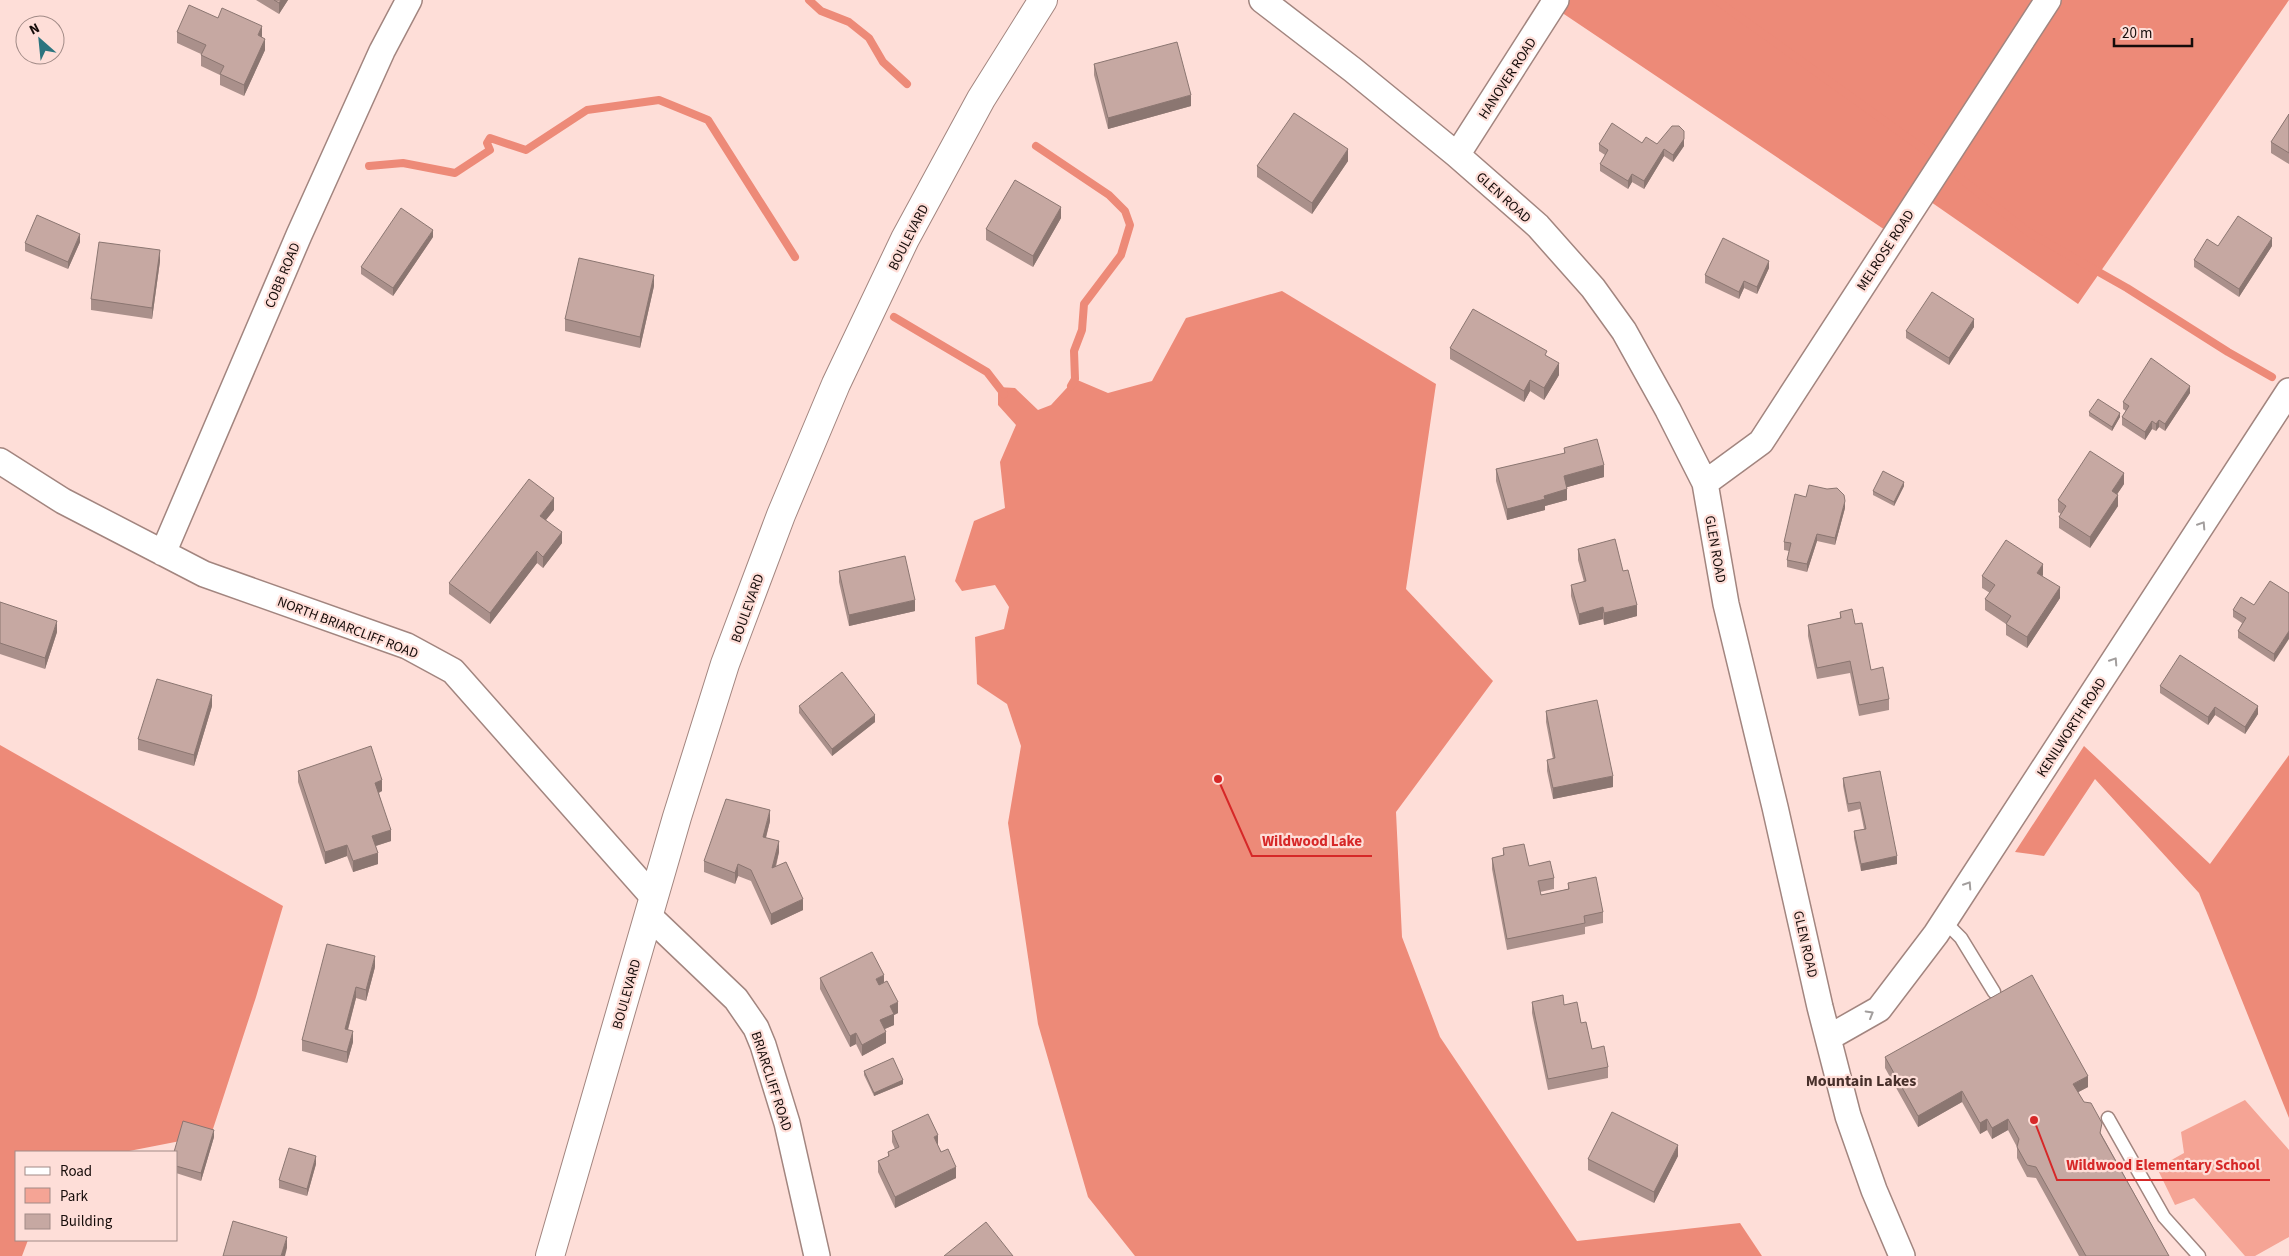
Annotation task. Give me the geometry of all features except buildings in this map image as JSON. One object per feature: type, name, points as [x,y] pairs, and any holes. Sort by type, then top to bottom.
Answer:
[{"type":"main road","name":"BOULEVARD","points":[[550,1256],[651,907],[726,664],[781,515],[836,384],[905,240],[981,99],[1043,0]]},
{"type":"street","name":"COBB ROAD","points":[[163,553],[299,235],[382,51],[409,0]]},
{"type":"street","name":"GLEN ROAD","points":[[1262,0],[1353,70],[1457,155],[1538,226],[1593,288],[1624,331],[1668,410],[1705,483],[1726,604],[1828,1038],[1848,1116],[1874,1190],[1902,1256]]},
{"type":"street","name":"HANOVER ROAD","points":[[1457,155],[1556,0]]},
{"type":"street","name":"MELROSE ROAD","points":[[1705,483],[1761,442],[2048,0]]},
{"type":"street","name":"KENILWORTH ROAD","points":[[1828,1038],[1878,1009],[1944,921],[2289,391]]},
{"type":"street","name":"NORTH BRIARCLIFF ROAD","points":[[0,461],[63,501],[204,574],[407,646],[453,671],[651,907]]},
{"type":"street","name":"BRIARCLIFF ROAD","points":[[651,907],[736,999],[756,1028],[763,1044],[787,1123],[817,1256]]},
{"type":"lane","points":[[1944,921],[1961,938],[1994,992]]},
{"type":"lane","points":[[2108,1118],[2164,1217],[2198,1256]]},
{"type":"green space","points":[[2245,1100],[2289,1150],[2289,1237],[2255,1256],[2245,1256],[2194,1198],[2175,1205],[2157,1168],[2184,1153],[2181,1132]]},
{"type":"shaded area","points":[[1552,0],[2289,0],[2078,304],[1918,193],[1891,234],[1549,4]]},
{"type":"shaded area","points":[[1282,291],[1436,384],[1406,589],[1493,681],[1396,812],[1402,937],[1440,1037],[1577,1241],[1740,1223],[1762,1256],[1135,1256],[1088,1197],[1038,1024],[1008,823],[1021,746],[1007,704],[977,684],[975,637],[1004,629],[1009,607],[995,585],[962,591],[955,581],[974,521],[1005,508],[1000,462],[1016,425],[998,405],[998,387],[1015,388],[1038,410],[1051,405],[1075,379],[1108,393],[1152,381],[1186,318]]},
{"type":"shaded area","points":[[0,745],[283,906],[256,997],[211,1135],[129,1151],[15,1151],[15,1241],[28,1241],[22,1256],[0,1256]]},
{"type":"shaded area","points":[[2084,746],[2210,864],[2289,755],[2289,1118],[2199,893],[2095,779],[2044,856],[2015,852]]},
{"type":"waterway","points":[[809,0],[821,11],[849,22],[869,38],[883,62],[907,84]]},
{"type":"waterway","points":[[1716,0],[1925,150]]},
{"type":"waterway","points":[[369,166],[403,163],[455,173],[490,150],[487,143],[490,138],[526,150],[587,110],[659,100],[708,120],[795,257]]},
{"type":"waterway","points":[[1036,146],[1109,195],[1125,211],[1130,225],[1121,255],[1084,304],[1082,330],[1074,351],[1075,379],[1071,386]]},
{"type":"waterway","points":[[1959,177],[2028,232],[2127,288],[2228,352],[2272,377]]},
{"type":"waterway","points":[[894,317],[987,372],[1004,394]]},
{"type":"place","name":"Wildwood Lake","points":[[1218,779]]},
{"type":"place","name":"Wildwood Elementary School","points":[[2034,1120]]},
{"type":"district","name":"Mountain Lakes","points":[[1861,1080]]}]
